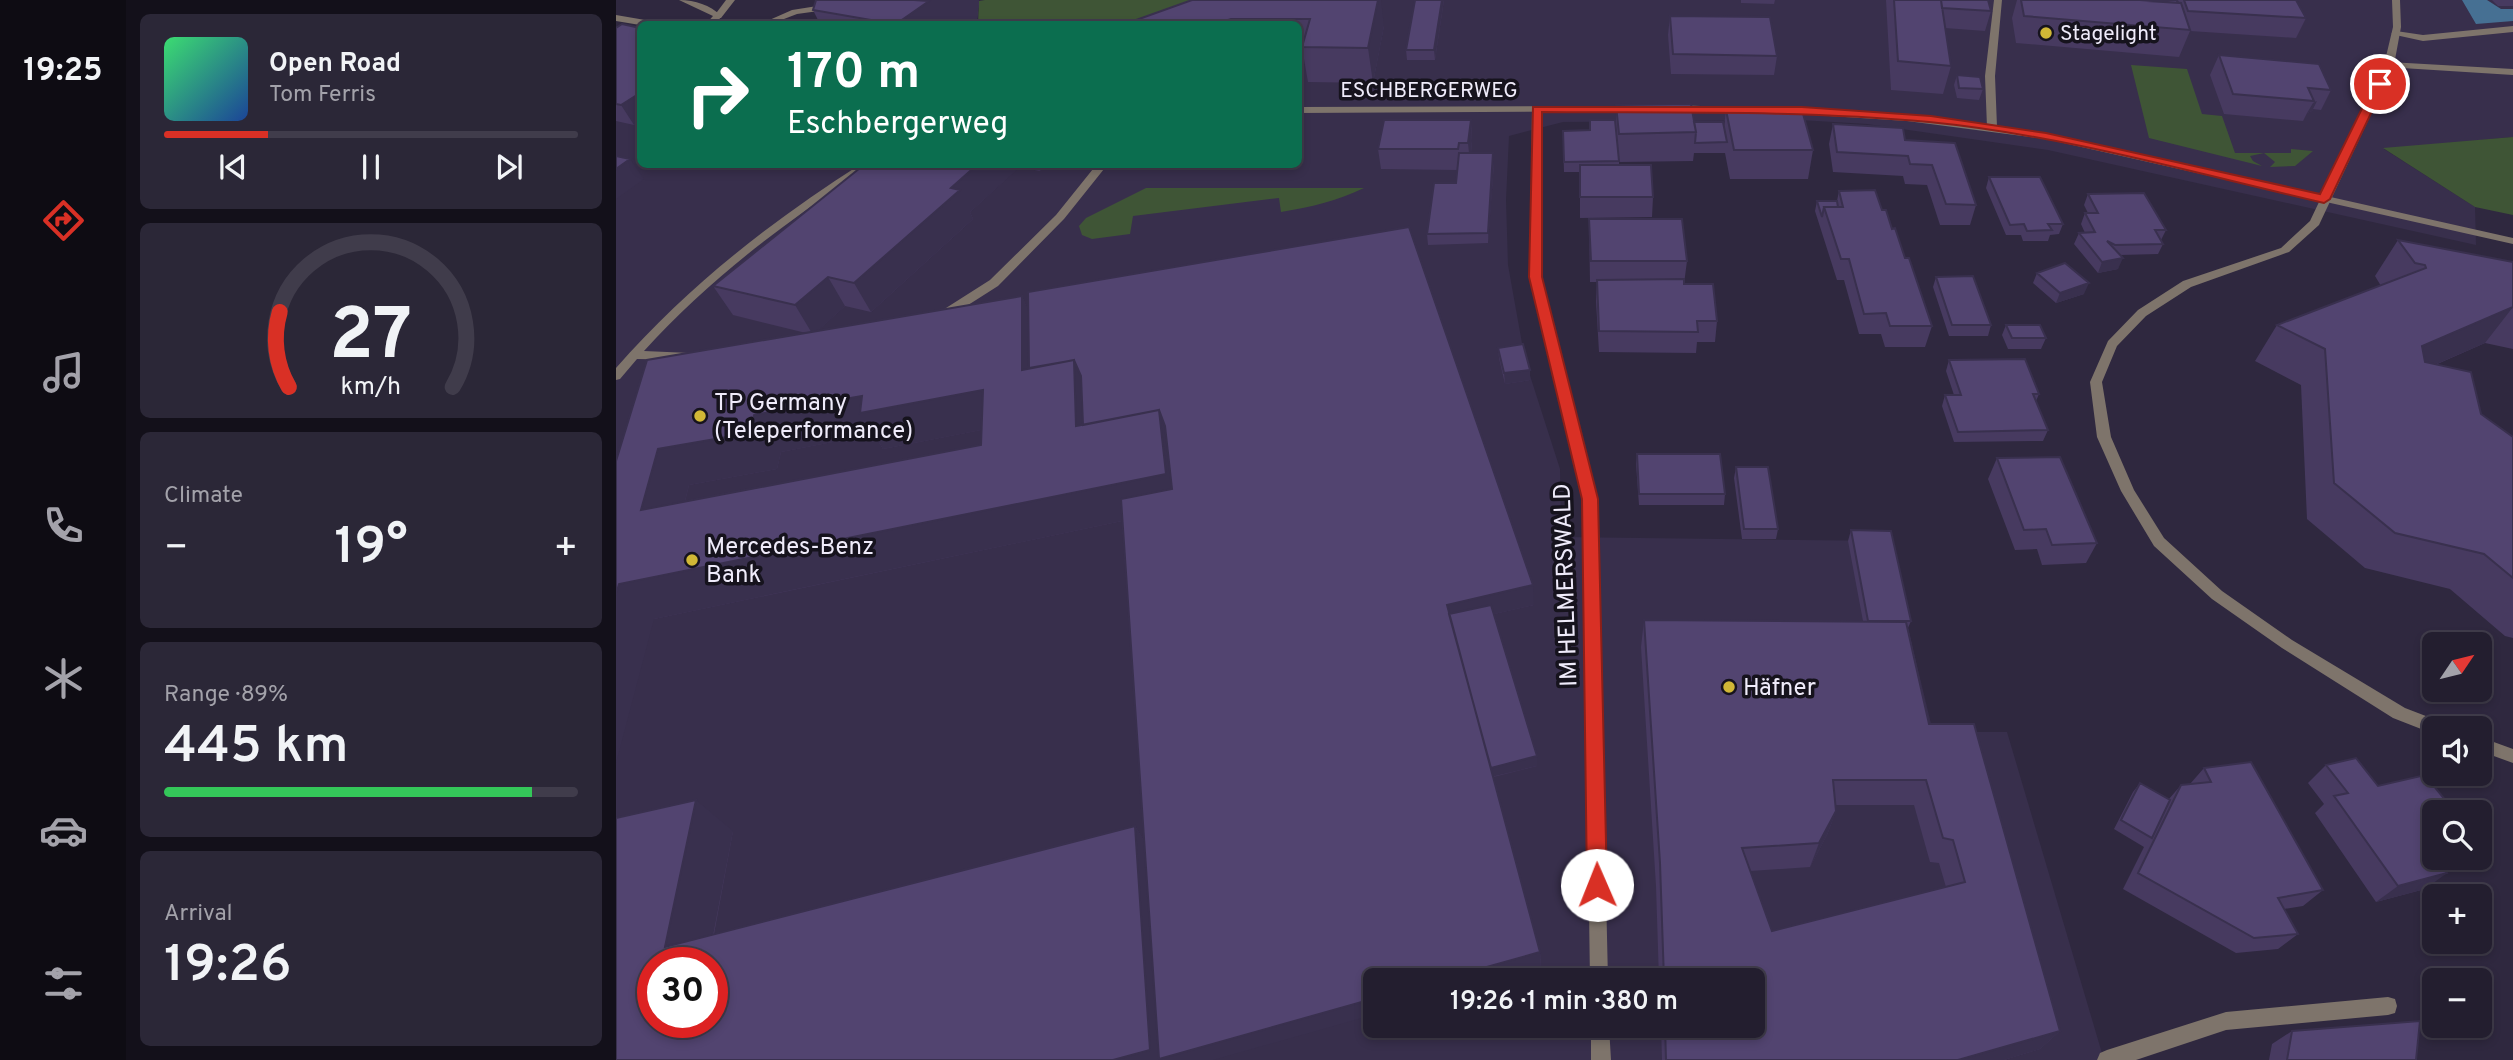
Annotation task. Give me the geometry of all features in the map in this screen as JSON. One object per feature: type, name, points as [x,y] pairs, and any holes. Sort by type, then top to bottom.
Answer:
[{"type":"street","points":[[683,0],[699,5],[718,16]]},
{"type":"street","points":[[713,21],[731,0]]},
{"type":"street","points":[[1992,127],[1990,76],[1997,0]]},
{"type":"street","points":[[2396,0],[2396,34],[2389,65],[2315,223],[2285,250],[2187,284],[2142,313],[2112,344],[2096,382],[2104,437],[2128,491],[2159,542],[2217,595],[2287,644],[2399,713],[2422,722]]},
{"type":"street","points":[[772,21],[795,12],[844,5]]},
{"type":"street","points":[[616,18],[637,22]]},
{"type":"street","points":[[2396,34],[2423,38],[2513,29]]},
{"type":"street","points":[[2389,65],[2513,72]]},
{"type":"street","name":"ESCHBERGERWEG","points":[[1302,110],[1639,108]]},
{"type":"street","points":[[1662,108],[1868,113],[1992,127],[2046,136],[2513,241]]},
{"type":"street","name":"IM HELMERSWALD","points":[[1536,109],[1536,277],[1590,499],[1600,968]]},
{"type":"street","points":[[616,376],[680,307],[768,233],[863,168]]},
{"type":"street","points":[[926,322],[939,318],[994,283],[1059,217],[1100,168]]},
{"type":"street","points":[[634,355],[708,358]]},
{"type":"street","points":[[2492,748],[2513,756]]},
{"type":"street","points":[[2107,1060],[2226,1021],[2388,1006]]},
{"type":"street","points":[[1600,1038],[1601,1060]]},
{"type":"shaded area","points":[[1254,0],[2513,0],[2513,137],[2384,149],[2475,207],[2476,245],[2048,150],[1867,124],[1800,120],[1563,122],[1509,136],[1506,200],[1508,265],[1525,360],[1560,469],[1561,537],[1887,541],[1933,732],[2007,732],[2104,1060],[616,1060],[616,51],[637,46],[637,168],[1302,168],[1302,21],[1292,21]]},
{"type":"green space","points":[[1254,0],[1193,21],[978,21],[979,1]]},
{"type":"green space","points":[[2131,65],[2187,69],[2202,114],[2222,116],[2235,153],[2264,153],[2250,156],[2262,166],[2149,138]]},
{"type":"green space","points":[[2513,137],[2513,215],[2475,207],[2383,148]]},
{"type":"green space","points":[[2291,149],[2313,151],[2295,166],[2270,167],[2275,162],[2264,153],[2291,153]]},
{"type":"green space","points":[[1146,188],[1364,188],[1324,203],[1281,212],[1279,198],[1133,216],[1130,234],[1092,239],[1082,235],[1079,226],[1086,218]]},
{"type":"water","points":[[2462,0],[2487,0],[2501,9],[2513,9],[2513,21],[2476,24]]},
{"type":"building","points":[[816,0],[929,1],[900,21],[877,21],[813,10]]},
{"type":"building","points":[[1192,0],[1378,0],[1368,48],[1302,47],[1310,19],[1133,21]]},
{"type":"building","points":[[1415,0],[1442,0],[1434,50],[1406,50]]},
{"type":"building","points":[[1894,0],[1941,0],[1951,66],[1898,61]]},
{"type":"building","points":[[1941,0],[1988,0],[1991,11],[1942,8]]},
{"type":"building","points":[[2021,0],[2140,0],[2181,3],[2190,30],[2024,16]]},
{"type":"building","points":[[2177,0],[2178,3],[2148,1]]},
{"type":"building","points":[[2184,0],[2296,0],[2306,18],[2188,11]]},
{"type":"building","points":[[1670,16],[1770,17],[1777,56],[1673,54]]},
{"type":"building","points":[[622,24],[637,27],[637,95],[621,105],[616,104],[616,28]]},
{"type":"building","points":[[2219,55],[2319,64],[2331,90],[2308,88],[2314,101],[2233,94]]},
{"type":"building","points":[[1957,75],[1980,77],[1983,89],[1959,88]]},
{"type":"building","points":[[1691,104],[1696,132],[1619,134],[1616,105]]},
{"type":"building","points":[[1726,110],[1802,110],[1813,150],[1734,150]]},
{"type":"building","points":[[1384,120],[1471,120],[1468,143],[1459,143],[1458,149],[1378,149]]},
{"type":"building","points":[[1590,120],[1615,120],[1619,161],[1564,162],[1563,131],[1590,130]]},
{"type":"building","points":[[1694,122],[1723,122],[1727,142],[1695,143]]},
{"type":"building","points":[[1833,124],[1903,128],[1905,140],[1955,143],[1976,205],[1946,204],[1932,165],[1910,164],[1908,156],[1837,152]]},
{"type":"building","points":[[1459,153],[1493,153],[1488,233],[1427,234],[1434,183],[1456,183]]},
{"type":"building","points":[[616,156],[630,159],[616,169]]},
{"type":"building","points":[[1580,165],[1651,165],[1653,197],[1580,197]]},
{"type":"building","points":[[860,168],[974,168],[951,188],[960,190],[854,283],[828,277],[795,305],[713,286]]},
{"type":"building","points":[[1989,177],[2040,177],[2063,224],[2048,224],[2052,230],[2027,231],[2024,224],[2010,225]]},
{"type":"building","points":[[1875,190],[1892,229],[1895,228],[1905,258],[1909,258],[1932,326],[1890,326],[1886,313],[1864,314],[1849,259],[1841,259],[1824,207],[1843,207],[1839,191]]},
{"type":"building","points":[[2144,193],[2166,230],[2155,230],[2163,244],[2115,245],[2107,241],[2123,258],[2102,262],[2079,233],[2095,232],[2085,213],[2098,213],[2088,194]]},
{"type":"building","points":[[1817,201],[1837,201],[1838,207],[1824,207],[1822,217]]},
{"type":"building","points":[[1589,219],[1682,219],[1687,261],[1591,261]]},
{"type":"building","points":[[1409,227],[1533,585],[1447,605],[1540,952],[1483,968],[1363,968],[1363,1002],[1159,1059],[1121,499],[1172,489],[1165,426],[1159,410],[1083,425],[1081,376],[1074,360],[1029,368],[1028,292]]},
{"type":"building","points":[[2398,240],[2513,262],[2513,307],[2422,346],[2425,362],[2471,372],[2481,414],[2513,437],[2513,578],[2484,554],[2395,533],[2334,483],[2325,349],[2277,325],[2426,268],[2425,265],[2415,263]]},
{"type":"building","points":[[2065,263],[2089,283],[2060,293],[2037,273]]},
{"type":"building","points":[[1973,276],[1991,325],[1952,325],[1936,277]]},
{"type":"building","points":[[1684,279],[1684,284],[1713,284],[1717,321],[1697,321],[1698,332],[1599,331],[1597,280]]},
{"type":"building","points":[[1022,296],[1022,370],[1074,360],[1076,426],[1159,410],[1166,474],[619,584],[616,595],[616,461],[647,360]],"holes":[[[983,390],[981,445],[641,510],[658,449],[750,433],[754,415],[862,396],[860,413]]]},
{"type":"building","points":[[2006,325],[2040,325],[2046,338],[2012,338]]},
{"type":"building","points":[[1523,344],[1530,370],[1504,373],[1498,348]]},
{"type":"building","points":[[2025,359],[2039,394],[2033,394],[2048,430],[1958,432],[1945,395],[1961,395],[1949,360]]},
{"type":"building","points":[[1637,454],[1720,454],[1725,494],[1639,494]]},
{"type":"building","points":[[2060,457],[2097,543],[2052,545],[2046,529],[2024,530],[1997,458]]},
{"type":"building","points":[[1736,467],[1768,467],[1778,529],[1744,529]]},
{"type":"building","points":[[1851,530],[1891,531],[1911,621],[1868,621]]},
{"type":"building","points":[[1491,605],[1537,756],[1491,768],[1449,614]]},
{"type":"building","points":[[1644,620],[1906,622],[1929,724],[1974,724],[2060,1031],[1958,1060],[1666,1060],[1665,1038],[1765,1038],[1765,968],[1664,968],[1660,863]],"holes":[[[1833,780],[1926,780],[1943,838],[1953,840],[1965,882],[1772,931],[1742,848],[1819,843],[1836,811]]]},
{"type":"building","points":[[2356,758],[2378,786],[2422,776],[2422,786],[2434,786],[2445,800],[2422,800],[2422,870],[2445,870],[2447,873],[2398,886],[2334,796],[2348,793],[2326,765]]},
{"type":"building","points":[[2251,762],[2323,890],[2278,898],[2298,934],[2254,938],[2138,873],[2181,785],[2211,782],[2204,768]]},
{"type":"building","points":[[2140,783],[2170,800],[2152,838],[2121,820]]},
{"type":"building","points":[[696,800],[665,947],[1135,826],[1150,1050],[1113,1060],[616,1060],[616,818]]},
{"type":"building","points":[[2420,1021],[2416,1060],[2287,1060],[2292,1031]]},
{"type":"place","name":"Stagelight","points":[[2046,33]]},
{"type":"place","name":"TP Germany (Teleperformance)","points":[[700,416]]},
{"type":"place","name":"Mercedes-Benz Bank","points":[[692,560]]},
{"type":"place","name":"Häfner","points":[[1729,687]]},
{"type":"route","points":[[1597,885],[1590,499],[1581,452],[1536,277],[1536,109],[1802,110],[1931,119],[2046,136],[2324,199],[2380,84]]}]
